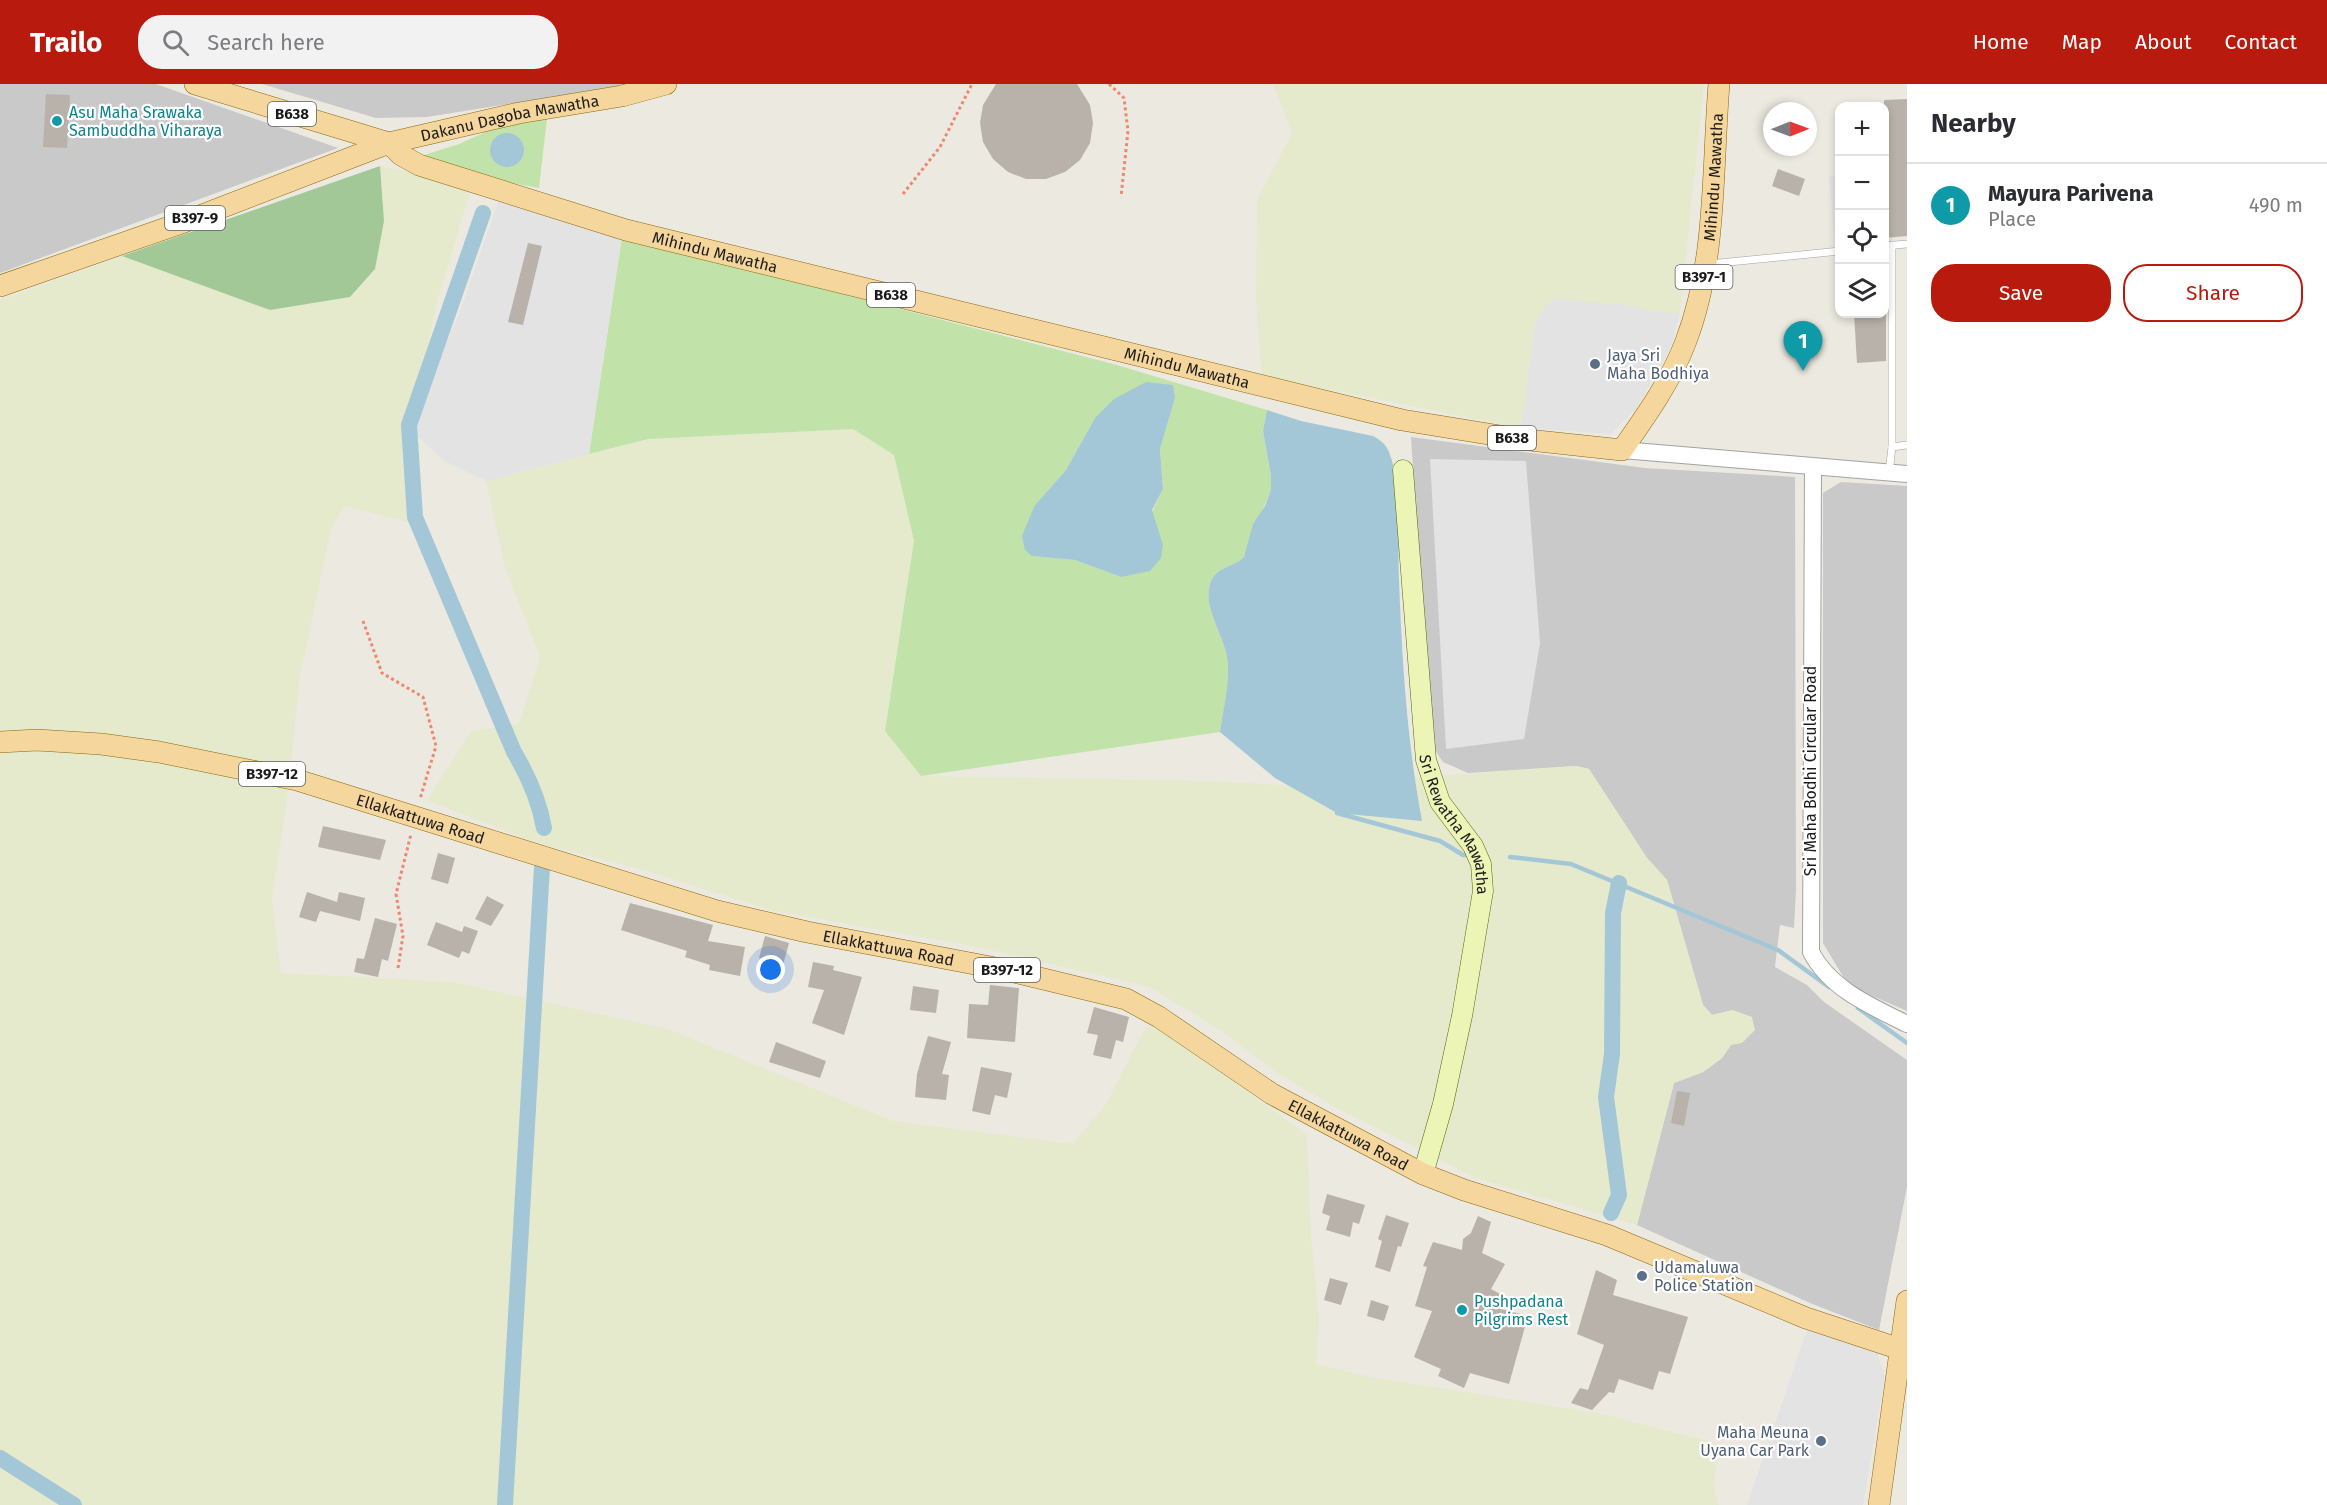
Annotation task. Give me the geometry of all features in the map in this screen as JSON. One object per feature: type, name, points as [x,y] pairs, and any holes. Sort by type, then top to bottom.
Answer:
[{"type":"main road","name":"B638","points":[[195,84],[389,143]]},
{"type":"main road","name":"Dakanu Dagoba Mawatha","points":[[389,143],[519,113],[622,96],[666,84]]},
{"type":"main road","name":"Mihindu Mawatha","points":[[389,143],[401,155],[419,165],[626,230],[1402,420],[1519,439],[1622,450],[1660,394],[1686,342],[1706,264],[1719,84]]},
{"type":"main road","name":"B397-9","points":[[0,286],[184,222],[389,143]]},
{"type":"main road","name":"Sri Rewatha Mawatha","points":[[1403,470],[1426,760],[1440,802],[1477,855],[1483,891],[1481,916],[1443,1104],[1423,1174]]},
{"type":"main road","name":"Ellakkattuwa Road","points":[[0,742],[64,741],[159,752],[297,780],[741,917],[1006,970],[1126,999],[1160,1017],[1272,1094],[1423,1174],[1464,1190],[1607,1235],[1806,1318],[1900,1349]]},
{"type":"main road","points":[[1879,1505],[1907,1301]]},
{"type":"street","name":"B638","points":[[1622,450],[1890,473]]},
{"type":"street","name":"Sri Maha Bodhi Circular Road","points":[[1813,467],[1811,952],[1818,966],[1843,989],[1907,1024]]},
{"type":"street","points":[[1890,473],[1907,474]]},
{"type":"lane","points":[[1889,246],[1907,244]]},
{"type":"lane","points":[[1706,264],[1835,251]]},
{"type":"lane","points":[[1888,264],[1892,447],[1890,473]]},
{"type":"lane","points":[[1892,447],[1907,445]]},
{"type":"path","points":[[903,194],[940,147],[972,84]]},
{"type":"path","points":[[1109,84],[1124,98],[1128,131],[1121,197]]},
{"type":"path","points":[[363,621],[382,673],[423,697],[436,746],[415,816],[396,894],[403,936],[398,968]]},
{"type":"shaded area","points":[[0,84],[156,84],[338,148],[0,273]]},
{"type":"shaded area","points":[[262,84],[632,84],[427,117],[376,118]]},
{"type":"shaded area","points":[[1835,175],[1835,241],[1829,176]]},
{"type":"shaded area","points":[[499,199],[622,237],[589,454],[486,481],[443,460],[410,429],[461,309]]},
{"type":"shaded area","name":"Jaya Sri Maha Bodhiya","points":[[1555,299],[1627,305],[1663,313],[1680,313],[1671,347],[1637,408],[1611,434],[1521,428],[1535,324],[1544,307]]},
{"type":"shaded area","points":[[1411,437],[1645,468],[1795,477],[1796,890],[1794,928],[1780,925],[1775,967],[1807,985],[1824,1002],[1907,1060],[1907,1187],[1879,1330],[1810,1303],[1637,1225],[1674,1083],[1703,1072],[1722,1058],[1731,1045],[1733,1010],[1712,1015],[1703,1005],[1667,880],[1647,858],[1589,769],[1576,766],[1468,773],[1443,762],[1435,750],[1422,612]]},
{"type":"shaded area","points":[[1430,459],[1526,461],[1540,643],[1524,739],[1446,749]]},
{"type":"shaded area","points":[[1841,482],[1907,486],[1907,1011],[1861,991],[1844,978],[1823,943],[1823,493]]},
{"type":"shaded area","name":"Maha Meuna Uyana Car Park","points":[[1807,1330],[1877,1352],[1885,1377],[1863,1505],[1747,1505]]},
{"type":"green space","points":[[1273,84],[1704,84],[1680,313],[1663,313],[1627,305],[1535,324],[1521,428],[1262,376],[1256,300],[1257,200],[1292,133]]},
{"type":"green space","points":[[547,118],[539,188],[501,181],[418,157],[459,144],[501,125]]},
{"type":"green space","points":[[380,166],[425,175],[470,192],[437,302],[410,429],[422,500],[408,522],[345,506],[331,528],[300,677],[286,809],[272,897],[281,973],[453,982],[668,1029],[893,1121],[1073,1144],[1106,1104],[1145,1028],[1158,1026],[1307,1135],[1311,1235],[1319,1320],[1316,1364],[1371,1377],[1603,1414],[1719,1444],[1714,1487],[1719,1505],[0,1505],[0,300],[122,256],[270,310],[384,221]]},
{"type":"green space","points":[[380,166],[384,221],[375,269],[350,297],[270,310],[122,256]]},
{"type":"green space","points":[[622,237],[1117,365],[1267,410],[1263,431],[1271,489],[1244,557],[1218,572],[1211,581],[1209,589],[1210,607],[1225,649],[1228,669],[1220,732],[921,776],[885,731],[914,541],[894,455],[853,429],[648,439],[589,454]],"holes":[[[1175,398],[1160,449],[1163,489],[1121,577],[1075,560],[1033,556],[1035,505],[1066,470],[1095,418]]]},
{"type":"green space","points":[[853,429],[894,455],[914,541],[885,730],[921,776],[1210,781],[1299,786],[1576,766],[1589,769],[1647,858],[1667,880],[1703,1005],[1712,1015],[1733,1010],[1752,1017],[1755,1030],[1742,1043],[1731,1045],[1722,1058],[1703,1072],[1674,1083],[1637,1225],[1476,1178],[1333,1106],[1279,1074],[1220,1030],[1150,987],[977,947],[774,911],[647,871],[534,842],[427,800],[471,731],[519,724],[540,657],[505,568],[486,481],[648,439]]},
{"type":"water","points":[[507,133],[519,138],[524,150],[519,162],[507,167],[495,162],[490,150],[495,138]]},
{"type":"water","points":[[1146,382],[1173,385],[1175,398],[1160,449],[1163,489],[1152,510],[1163,545],[1161,558],[1150,571],[1121,577],[1075,560],[1032,556],[1025,550],[1022,536],[1035,505],[1066,470],[1095,418],[1114,399]]},
{"type":"water","points":[[1267,410],[1301,421],[1373,436],[1382,442],[1389,452],[1398,498],[1399,580],[1406,701],[1412,761],[1422,821],[1337,813],[1275,778],[1220,732],[1228,669],[1225,649],[1210,607],[1209,589],[1211,581],[1218,572],[1244,557],[1253,524],[1265,506],[1271,489],[1263,431]]},
{"type":"building","points":[[996,84],[1077,84],[1090,105],[1093,123],[1090,143],[1080,160],[1065,172],[1046,179],[1026,179],[1008,172],[993,159],[983,142],[980,123],[983,105]]},
{"type":"building","name":"Asu Maha Srawaka Sambuddha Viharaya","points":[[46,94],[70,95],[67,148],[43,147]]},
{"type":"building","points":[[1907,99],[1907,236],[1889,238],[1889,102],[1884,102],[1884,100]]},
{"type":"building","points":[[1778,169],[1805,179],[1799,196],[1772,186]]},
{"type":"building","points":[[528,243],[542,246],[523,325],[508,322]]},
{"type":"building","points":[[1854,318],[1886,318],[1886,361],[1857,363]]},
{"type":"building","points":[[323,826],[386,840],[380,860],[318,847]]},
{"type":"building","points":[[438,853],[455,858],[448,884],[431,879]]},
{"type":"building","points":[[307,892],[337,902],[339,892],[365,898],[360,921],[320,911],[316,922],[299,917]]},
{"type":"building","points":[[487,896],[504,905],[491,926],[475,919]]},
{"type":"building","points":[[630,903],[713,925],[708,941],[745,947],[740,976],[709,970],[710,965],[685,957],[687,951],[621,930]]},
{"type":"building","points":[[375,918],[397,924],[388,961],[382,959],[378,977],[354,972],[357,958],[364,959]]},
{"type":"building","points":[[436,922],[462,932],[464,926],[478,931],[469,954],[462,951],[459,958],[427,945]]},
{"type":"building","points":[[765,936],[789,943],[783,965],[759,958]]},
{"type":"building","points":[[813,962],[834,966],[833,970],[862,977],[844,1035],[812,1023],[824,990],[808,987]]},
{"type":"building","points":[[990,985],[1019,988],[1015,1042],[967,1038],[969,1004],[988,1005]]},
{"type":"building","points":[[913,986],[939,990],[936,1013],[910,1010]]},
{"type":"building","points":[[1094,1007],[1129,1017],[1123,1042],[1116,1040],[1111,1059],[1093,1055],[1098,1035],[1087,1033]]},
{"type":"building","points":[[928,1036],[951,1042],[942,1074],[949,1075],[946,1100],[915,1097],[917,1074]]},
{"type":"building","points":[[776,1042],[826,1061],[820,1078],[769,1062]]},
{"type":"building","points":[[981,1067],[1012,1073],[1007,1098],[995,1095],[990,1115],[972,1111]]},
{"type":"building","points":[[1677,1091],[1690,1093],[1684,1126],[1671,1123]]},
{"type":"building","points":[[1327,1194],[1365,1205],[1359,1224],[1353,1222],[1350,1237],[1326,1230],[1330,1216],[1322,1213]]},
{"type":"building","points":[[1386,1215],[1409,1223],[1401,1247],[1398,1246],[1390,1272],[1375,1267],[1382,1241],[1378,1239]]},
{"type":"building","points":[[1478,1216],[1491,1222],[1482,1253],[1505,1264],[1491,1289],[1500,1294],[1494,1307],[1528,1316],[1509,1384],[1470,1373],[1464,1388],[1438,1376],[1441,1369],[1414,1357],[1432,1311],[1415,1306],[1427,1267],[1423,1266],[1433,1242],[1462,1250],[1463,1239],[1471,1233]]},
{"type":"building","points":[[1596,1270],[1617,1280],[1613,1295],[1688,1317],[1670,1374],[1659,1371],[1653,1390],[1619,1379],[1614,1393],[1609,1392],[1592,1410],[1571,1403],[1580,1388],[1588,1390],[1604,1345],[1577,1334]]},
{"type":"building","points":[[1330,1278],[1348,1283],[1341,1305],[1324,1300]]},
{"type":"building","points":[[1371,1300],[1389,1306],[1384,1321],[1367,1316]]},
{"type":"waterway","points":[[483,213],[409,425],[415,517],[514,752],[533,789],[544,828]]},
{"type":"waterway","points":[[1337,813],[1440,841],[1463,855],[1471,855]]},
{"type":"waterway","points":[[1510,857],[1571,864],[1778,950],[1829,987]]},
{"type":"waterway","points":[[505,1505],[542,867]]},
{"type":"waterway","points":[[1611,1213],[1619,1195],[1606,1097],[1612,1054],[1613,913],[1619,883]]},
{"type":"waterway","points":[[1858,1008],[1907,1043]]},
{"type":"waterway","points":[[0,1458],[74,1505]]},
{"type":"place","name":"Asu Maha Srawaka Sambuddha Viharaya","points":[[57,121]]},
{"type":"place","name":"Jaya Sri Maha Bodhiya","points":[[1595,364]]},
{"type":"place","name":"Mayura Parivena","points":[[1803,371]]},
{"type":"place","name":"Udamaluwa Police Station","points":[[1642,1276]]},
{"type":"place","name":"Pushpadana Pilgrims Rest","points":[[1462,1310]]},
{"type":"place","name":"Maha Meuna Uyana Car Park","points":[[1821,1441]]}]
